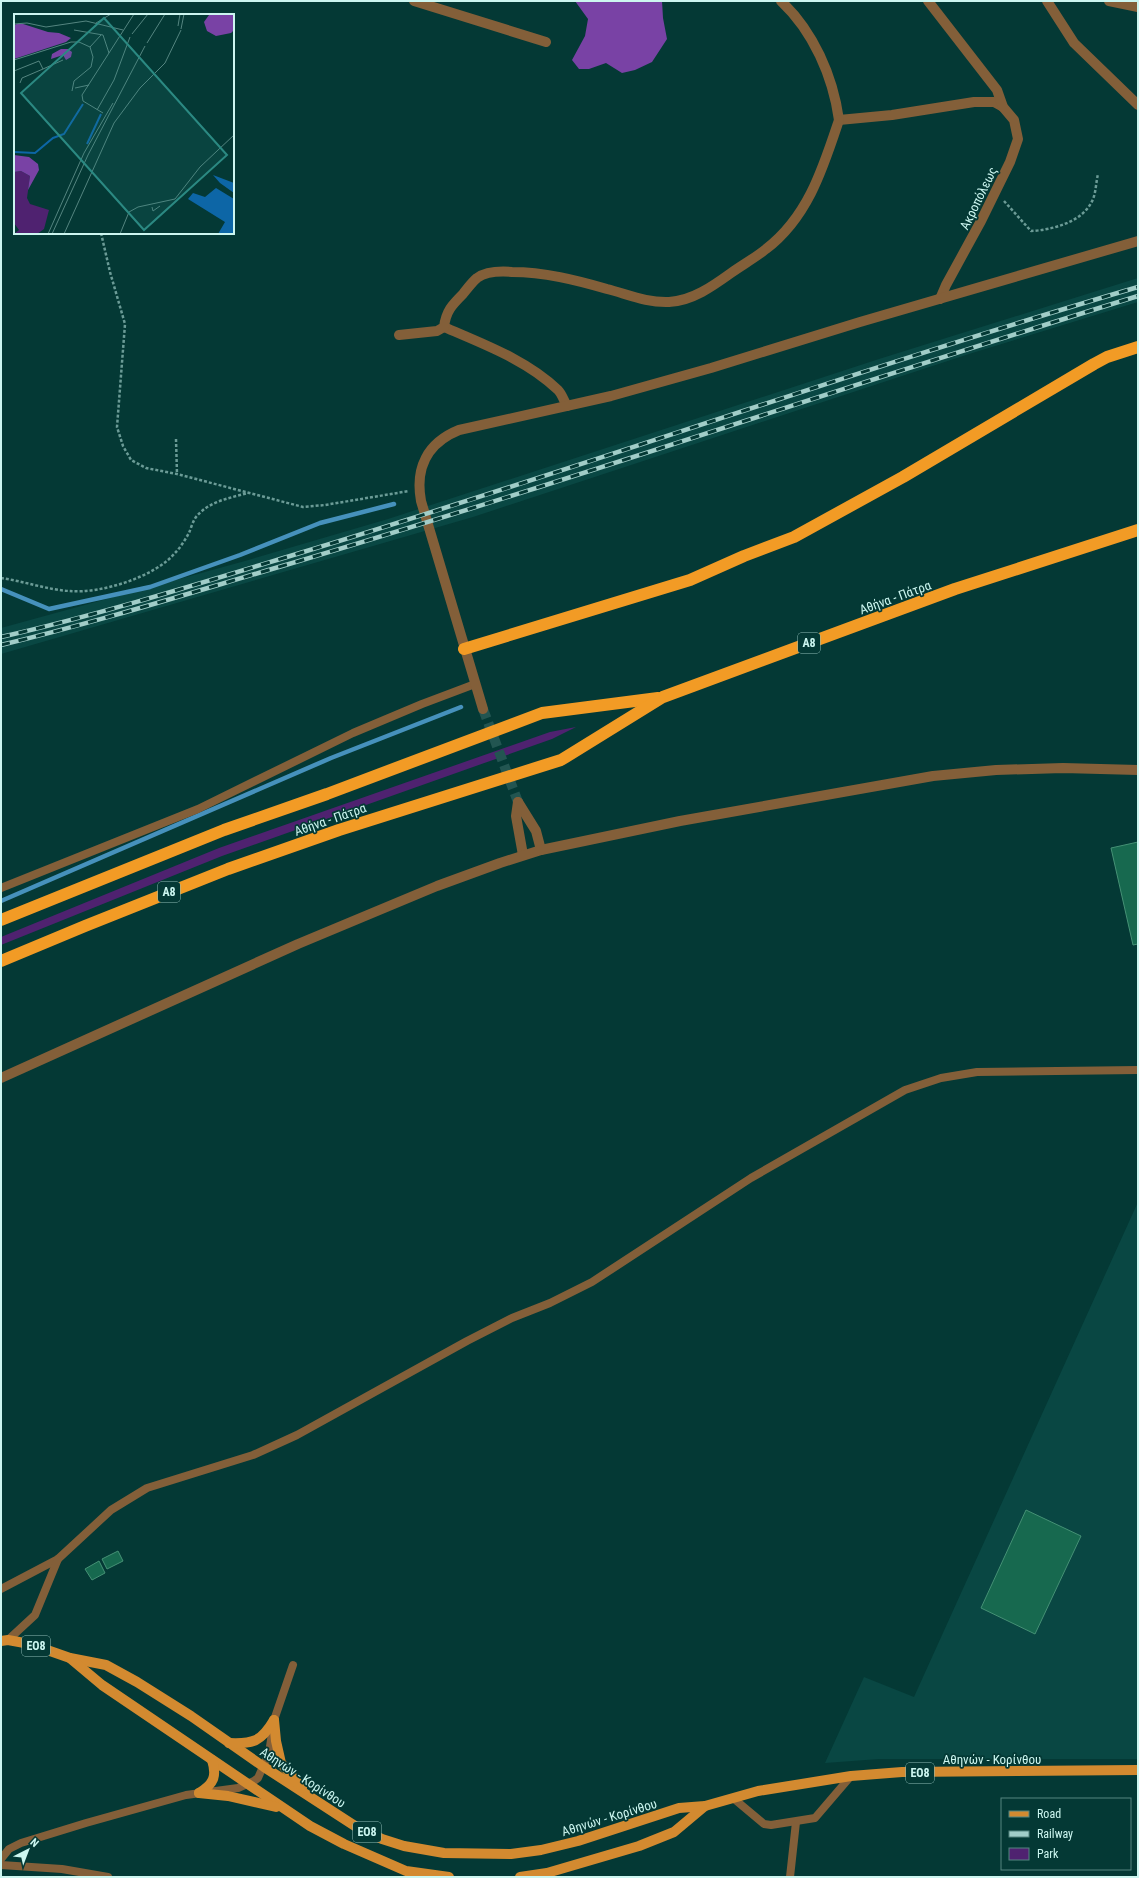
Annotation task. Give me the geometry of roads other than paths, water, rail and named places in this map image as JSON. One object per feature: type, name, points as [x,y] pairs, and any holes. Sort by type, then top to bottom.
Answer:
[{"type":"highway","points":[[464,649],[690,580],[744,556],[794,537],[903,477],[1094,364],[1107,357],[1138,347]]},
{"type":"highway","name":"Αθήνα - Πάτρα","points":[[1,961],[228,869],[339,830],[561,760],[663,697],[955,589],[1138,530]]},
{"type":"highway","name":"Αθήνα - Πάτρα","points":[[1,920],[224,830],[327,794],[542,713],[663,697]]},
{"type":"main road","name":"Αθηνών - Κορίνθου","points":[[4,1641],[50,1650],[70,1658],[106,1665],[191,1716],[311,1799],[355,1826],[382,1839],[404,1846],[430,1851],[463,1854],[511,1854],[541,1850],[578,1841],[679,1808],[705,1806],[758,1791],[851,1776],[902,1772],[1138,1770]]},
{"type":"main road","name":"Αθηνών - Κορίνθου","points":[[70,1658],[102,1686],[310,1826],[369,1856],[406,1871],[448,1877]]},
{"type":"main road","points":[[229,1743],[248,1744],[269,1730],[274,1720]]},
{"type":"main road","points":[[274,1720],[276,1742],[282,1763],[311,1799]]},
{"type":"main road","points":[[200,1793],[208,1788],[214,1779],[215,1769],[212,1760]]},
{"type":"main road","points":[[200,1793],[235,1797],[284,1808]]},
{"type":"main road","name":"Αθηνών - Κορίνθου","points":[[520,1877],[547,1873],[639,1846],[674,1832],[705,1806]]},
{"type":"street","points":[[414,1],[546,42]]},
{"type":"street","points":[[444,327],[445,315],[456,301],[476,279],[487,273],[528,272],[565,278],[653,301],[669,302],[688,297],[708,289],[766,249],[790,225],[809,200],[839,120],[837,106],[828,73],[812,40],[793,12],[781,1]]},
{"type":"street","name":"Ακροπόλεως","points":[[928,1],[997,90],[1003,107],[1014,120],[1018,138],[1010,162],[940,299]]},
{"type":"street","points":[[1047,1],[1074,43],[1138,105]]},
{"type":"street","points":[[1109,1],[1138,7]]},
{"type":"street","points":[[839,120],[892,115],[974,102],[994,102],[1003,107]]},
{"type":"street","points":[[483,710],[464,649],[419,490],[421,467],[426,457],[433,447],[450,434],[501,420],[567,406],[711,368],[860,322],[1138,241]]},
{"type":"street","points":[[399,335],[437,331],[444,327]]},
{"type":"street","points":[[444,327],[498,351],[539,374],[559,392],[567,406]]},
{"type":"street","points":[[1,1078],[298,944],[437,886],[541,850],[680,821],[933,776],[996,770],[1063,768],[1138,770]]},
{"type":"street","points":[[523,856],[516,816],[518,802],[536,831],[541,850]]},
{"type":"lane","points":[[1,888],[198,809],[353,733],[475,684]]},
{"type":"lane","points":[[1,1589],[58,1559],[111,1510],[147,1488],[253,1455],[297,1435],[466,1341],[512,1318],[550,1303],[585,1285],[750,1178],[905,1090],[941,1078],[977,1072],[1138,1070]]},
{"type":"lane","points":[[4,1641],[35,1615],[58,1559]]},
{"type":"lane","points":[[1,1859],[9,1849],[21,1843],[150,1805],[200,1793],[248,1785],[258,1778],[264,1767],[269,1753],[274,1720],[293,1665]]},
{"type":"lane","points":[[733,1798],[764,1824],[810,1820],[817,1816],[851,1776]]},
{"type":"lane","points":[[790,1877],[796,1822]]},
{"type":"lane","points":[[1,1865],[62,1869],[108,1877]]},
{"type":"waterway","points":[[1,589],[49,609],[150,587],[240,555],[320,523],[394,504]]},
{"type":"waterway","points":[[1,901],[331,758],[461,707]]},
{"type":"tunnel","points":[[483,709],[518,802]]},
{"type":"railway","points":[[1,637],[189,587],[405,521],[928,351],[1138,287]]},
{"type":"railway","points":[[1,645],[73,627],[395,532],[1138,296]]}]
